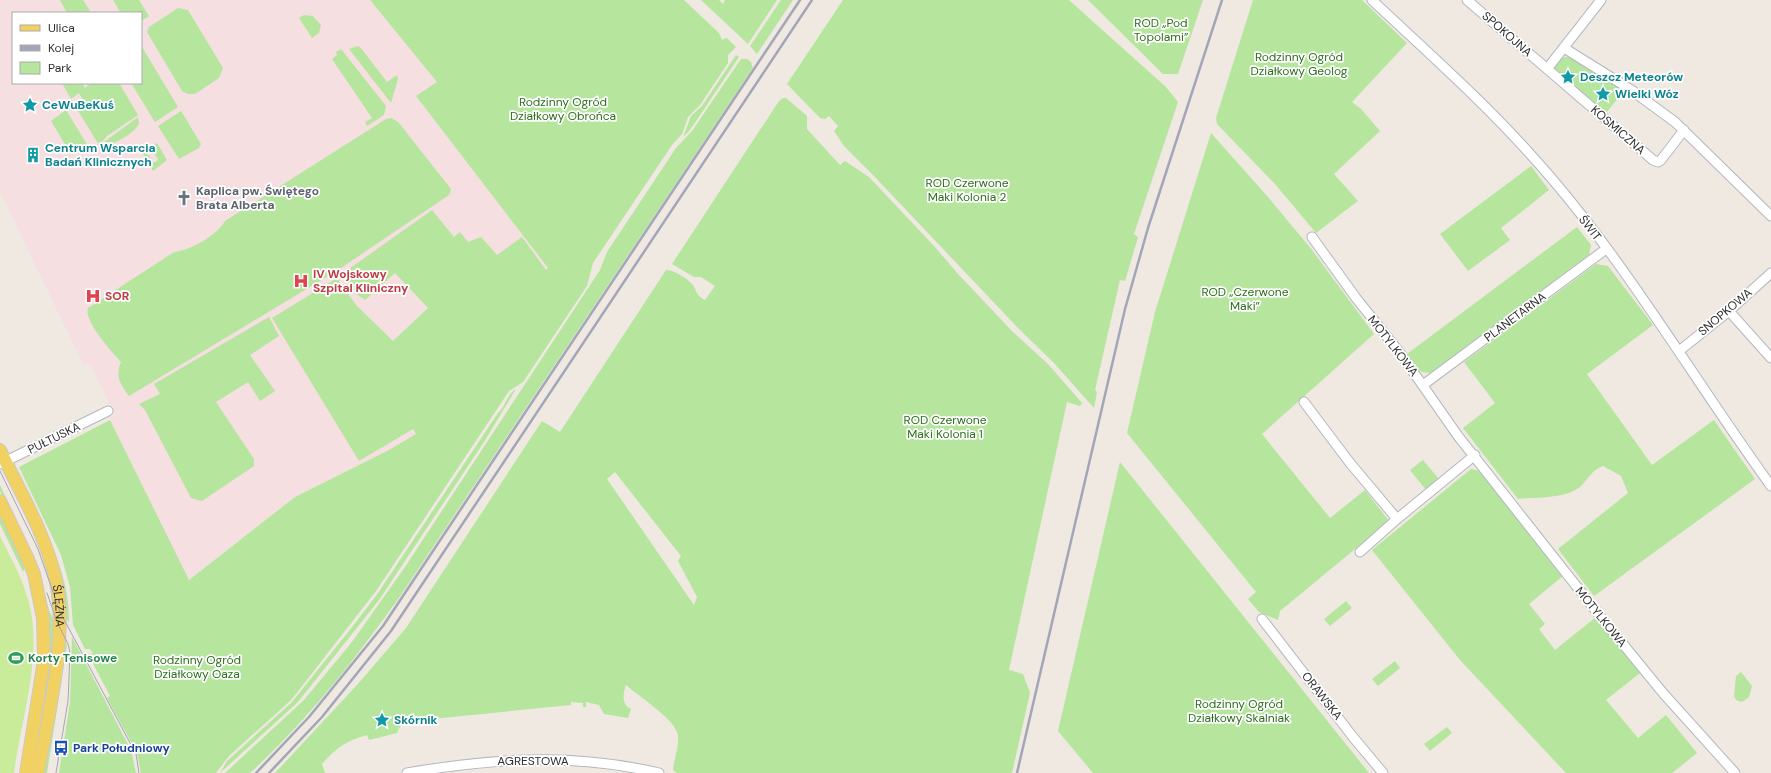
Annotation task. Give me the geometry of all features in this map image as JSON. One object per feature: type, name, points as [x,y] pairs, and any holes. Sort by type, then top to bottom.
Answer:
[{"type":"main road","name":"ŚLĘŻNA","points":[[0,450],[3,463],[46,549],[56,580],[59,602],[60,638],[38,773]]},
{"type":"main road","name":"ŚLĘŻNA","points":[[0,500],[27,557],[40,598],[43,618],[44,660],[26,773]]},
{"type":"street","name":"ŚWIT","points":[[1372,0],[1531,155],[1606,249],[1679,351],[1771,486]]},
{"type":"street","name":"SPOKOJNA","points":[[1467,0],[1547,69]]},
{"type":"street","points":[[1547,69],[1602,0]]},
{"type":"street","points":[[1564,48],[1630,89],[1684,130],[1771,216]]},
{"type":"street","name":"KOSMICZNA","points":[[1547,69],[1653,160],[1658,162],[1661,160],[1684,130]]},
{"type":"street","name":"MOTYLKOWA","points":[[1312,237],[1356,298],[1400,353],[1474,455],[1600,616],[1663,693],[1735,773]]},
{"type":"street","name":"PLANETARNA","points":[[1422,385],[1606,249]]},
{"type":"street","name":"SNOPKOWA","points":[[1679,351],[1729,311],[1771,273]]},
{"type":"street","points":[[1729,311],[1771,358]]},
{"type":"street","points":[[1304,402],[1350,463],[1397,519]]},
{"type":"street","name":"PUŁTUSKA","points":[[3,463],[108,411]]},
{"type":"street","points":[[1360,552],[1474,455]]},
{"type":"street","name":"ORAWSKA","points":[[1262,619],[1348,732],[1383,773]]},
{"type":"street","name":"AGRESTOWA","points":[[407,773],[477,762],[527,759],[592,762],[631,766],[659,773]]},
{"type":"shaded area","name":"IV Wojskowy Szpital Kliniczny","points":[[0,0],[370,0],[437,82],[416,96],[574,302],[533,364],[389,450],[295,497],[188,580],[109,417],[115,415],[91,366],[83,364],[0,192]]},
{"type":"green space","points":[[60,0],[83,0],[90,11],[90,12],[66,12]]},
{"type":"green space","points":[[113,0],[139,0],[149,16],[142,20],[142,12],[120,12]]},
{"type":"green space","points":[[370,0],[684,0],[719,33],[722,40],[727,38],[736,47],[728,55],[728,63],[700,105],[688,117],[682,134],[672,145],[593,263],[587,286],[523,382],[509,391],[376,591],[291,700],[229,756],[216,773],[141,773],[137,753],[107,698],[110,696],[88,654],[93,653],[90,649],[85,649],[73,625],[70,587],[61,555],[19,467],[110,420],[189,580],[295,497],[389,450],[416,434],[413,429],[359,461],[272,318],[337,278],[356,305],[393,341],[428,308],[395,273],[365,300],[355,293],[342,274],[432,210],[454,237],[460,232],[468,242],[481,237],[497,255],[522,237],[546,270],[548,268],[416,96],[437,82]]},
{"type":"green space","points":[[701,0],[719,0],[723,4],[725,0],[777,0],[748,44]]},
{"type":"green space","points":[[781,0],[793,0],[757,54],[750,46]]},
{"type":"green space","name":"ROD Czerwone Maki Kolonia 2","points":[[843,0],[1069,0],[1166,87],[1178,102],[1134,234],[1138,237],[1125,281],[1120,280],[1095,390],[1097,392],[1094,408],[1054,363],[1018,328],[844,146],[834,131],[838,126],[829,116],[825,119],[820,118],[787,84]]},
{"type":"green space","name":"ROD „Pod Topolami”","points":[[1088,0],[1203,0],[1178,74],[1163,74]]},
{"type":"green space","name":"Rodzinny Ogród Działkowy Geolog","points":[[1253,0],[1362,0],[1407,43],[1352,102],[1361,109],[1380,131],[1334,174],[1358,201],[1316,233],[1275,184],[1217,124],[1216,118]]},
{"type":"green space","points":[[178,8],[188,10],[223,68],[219,78],[195,94],[188,94],[182,91],[147,32],[149,27]]},
{"type":"green space","points":[[304,15],[313,16],[321,25],[319,33],[312,38],[299,18]]},
{"type":"green space","points":[[358,46],[387,82],[397,75],[398,79],[391,103],[349,49]]},
{"type":"green space","points":[[142,47],[178,107],[155,122],[132,84],[142,84]]},
{"type":"green space","points":[[341,49],[386,106],[384,115],[367,126],[365,122],[372,118],[332,59],[337,55],[336,52]]},
{"type":"green space","points":[[736,55],[739,57],[690,130],[683,137],[691,116],[702,106]]},
{"type":"green space","points":[[1570,57],[1624,91],[1606,113],[1555,70],[1554,66],[1559,59]]},
{"type":"green space","points":[[741,59],[747,59],[751,62],[753,68],[401,595],[349,665],[292,732],[250,773],[225,773],[304,700],[352,642],[405,567],[600,270],[607,252],[676,148],[692,131]]},
{"type":"green space","points":[[63,84],[83,84],[85,88],[89,84],[120,84],[138,115],[107,136],[99,145],[75,106],[83,100],[79,93],[71,99]]},
{"type":"green space","name":"ROD Czerwone Maki Kolonia 1","points":[[786,98],[807,116],[807,129],[840,165],[845,161],[869,177],[1012,331],[1048,364],[1082,403],[1080,406],[1067,402],[1009,670],[1023,674],[1030,693],[1012,773],[677,773],[673,770],[678,740],[676,730],[664,716],[626,685],[624,702],[631,709],[628,718],[604,714],[599,705],[586,702],[586,707],[583,707],[583,703],[571,702],[571,705],[402,722],[397,733],[369,740],[367,735],[342,746],[322,764],[325,773],[275,773],[357,685],[406,628],[542,421],[560,432],[666,270],[687,279],[694,286],[699,296],[705,300],[715,286],[701,277],[694,277],[672,264],[779,101]],"holes":[[[615,472],[681,556],[678,561],[697,597],[694,605],[607,479]]]},
{"type":"green space","points":[[66,110],[88,146],[89,150],[85,154],[79,145],[69,151],[51,121]]},
{"type":"green space","points":[[181,111],[201,144],[199,148],[179,159],[158,126]]},
{"type":"green space","points":[[138,117],[139,124],[127,136],[110,144],[100,145]]},
{"type":"green space","points":[[392,118],[399,123],[451,189],[449,195],[338,270],[129,396],[119,380],[118,372],[121,362],[105,344],[94,328],[90,320],[88,308],[174,252],[181,251],[195,245],[209,237],[221,227],[225,221],[386,119]]},
{"type":"green space","name":"ROD „Czerwone Maki”","points":[[1211,133],[1268,197],[1312,250],[1374,334],[1262,434],[1330,518],[1365,490],[1389,521],[1280,611],[1278,620],[1259,612],[1248,599],[1256,592],[1127,433],[1155,312]]},
{"type":"green space","points":[[157,143],[167,160],[153,171],[142,152],[145,150],[153,162],[156,162],[158,159],[150,148]]},
{"type":"green space","points":[[1531,166],[1549,190],[1501,228],[1510,240],[1468,271],[1440,234]]},
{"type":"green space","points":[[1577,227],[1591,245],[1589,255],[1430,373],[1421,372],[1407,354]]},
{"type":"green space","points":[[1596,264],[1608,266],[1653,325],[1587,374],[1652,465],[1714,420],[1755,479],[1594,596],[1558,549],[1628,493],[1621,476],[1603,466],[1595,470],[1580,487],[1574,491],[1558,496],[1518,499],[1463,428],[1495,403],[1464,362]]},
{"type":"green space","points":[[269,317],[279,336],[250,355],[275,391],[260,401],[248,382],[216,402],[254,459],[254,466],[202,501],[191,498],[145,410],[139,404],[160,394],[154,384]]},
{"type":"green space","points":[[516,389],[484,442],[379,600],[298,702],[220,773],[227,761],[292,702],[353,626],[378,593],[498,413]]},
{"type":"green space","points":[[1423,460],[1439,479],[1426,490],[1410,470]]},
{"type":"green space","name":"Rodzinny Ogród Działkowy Skalniak","points":[[1120,462],[1369,773],[1093,773],[1058,731]]},
{"type":"green space","points":[[1471,469],[1480,471],[1563,576],[1529,604],[1545,624],[1539,629],[1555,650],[1596,617],[1640,673],[1606,700],[1638,738],[1666,715],[1697,753],[1672,773],[1566,773],[1460,660],[1372,550]]},
{"type":"green space","points":[[0,485],[34,558],[50,613],[56,622],[54,645],[34,773],[30,773],[49,651],[14,521],[0,491]]},
{"type":"green space","points":[[0,512],[25,568],[23,572],[0,524]]},
{"type":"green space","points":[[42,522],[65,583],[69,609],[69,623],[66,618],[65,601]]},
{"type":"green space","name":"Korty Tenisowe","points":[[0,536],[23,586],[29,603],[33,623],[34,644],[32,665],[14,773],[0,773]]},
{"type":"green space","points":[[1346,601],[1352,608],[1330,626],[1324,619]]},
{"type":"green space","points":[[72,637],[131,750],[136,773],[59,773],[70,702]]},
{"type":"green space","points":[[65,641],[67,645],[47,773],[43,773]]},
{"type":"green space","points":[[1395,661],[1400,668],[1378,686],[1372,679]]},
{"type":"green space","points":[[1741,672],[1752,686],[1749,697],[1742,702],[1736,700],[1734,696],[1736,676]]},
{"type":"green space","points":[[1447,727],[1452,733],[1430,751],[1424,744]]},
{"type":"tram line","points":[[0,471],[38,549],[60,612],[136,754],[139,773]]},
{"type":"tram line","points":[[47,593],[57,622],[68,644],[70,653],[68,701],[56,773]]},
{"type":"railway","points":[[256,773],[309,717],[383,626],[800,0]]},
{"type":"railway","points":[[269,773],[322,717],[391,631],[812,0]]},
{"type":"railway","points":[[1017,773],[1125,309],[1148,228],[1222,0]]},
{"type":"place","name":"Deszcz Meteorów","points":[[1568,77]]},
{"type":"place","name":"Wielki Wóz","points":[[1603,94]]},
{"type":"place","name":"CeWuBeKuś","points":[[30,105]]},
{"type":"place","name":"Centrum Wsparcia Badań Klinicznych","points":[[33,155]]},
{"type":"place","name":"Kaplica pw. Świętego Brata Alberta","points":[[184,198]]},
{"type":"place","name":"IV Wojskowy Szpital Kliniczny","points":[[301,281]]},
{"type":"place","name":"SOR","points":[[93,296]]},
{"type":"place","name":"Korty Tenisowe","points":[[16,658]]},
{"type":"place","name":"Skórnik","points":[[382,720]]},
{"type":"place","name":"Park Południowy","points":[[61,748]]},
{"type":"park label","name":"Rodzinny Ogród Działkowy Obrońca","points":[[563,109]]},
{"type":"park label","name":"Rodzinny Ogród Działkowy Oaza","points":[[197,667]]}]
